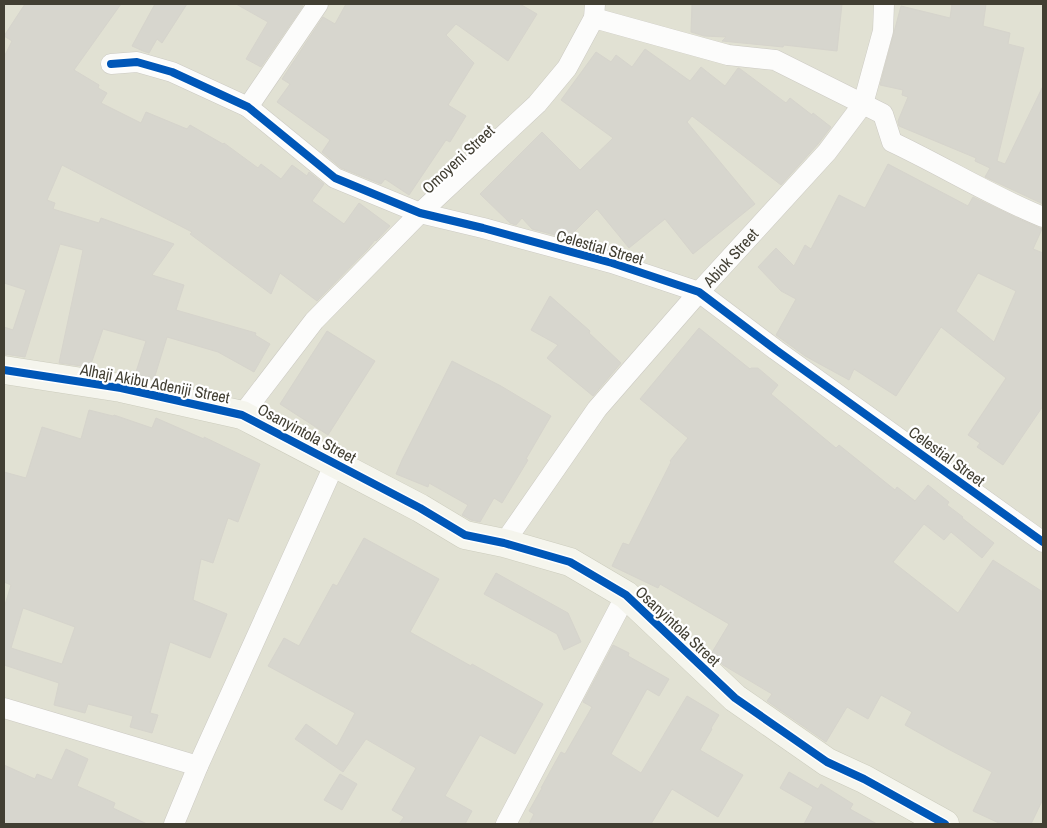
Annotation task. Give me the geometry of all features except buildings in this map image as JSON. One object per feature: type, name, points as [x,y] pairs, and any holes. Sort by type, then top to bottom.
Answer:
[{"type":"street","points":[[248,108],[318,4]]},
{"type":"street","name":"Abiok Street","points":[[504,543],[597,409],[699,292],[827,152],[863,104],[883,31],[884,4]]},
{"type":"street","points":[[594,11],[728,56],[775,60],[883,114],[892,142],[927,158],[1015,205],[1043,217]]},
{"type":"street","name":"Omoyeni Street","points":[[242,415],[314,321],[420,213],[537,104],[567,68],[594,11]]},
{"type":"street","name":"Celestial Street","points":[[110,64],[137,62],[172,72],[248,108],[335,178],[420,213],[612,263],[699,292],[776,350],[1043,542]]},
{"type":"street","name":"Alhaji Akibu Adeniji Street","points":[[4,370],[121,388],[242,415]]},
{"type":"street","name":"Osanyintola Street","points":[[242,415],[420,508],[465,535],[504,543],[570,562],[626,595],[736,698],[827,762],[864,779],[945,824]]},
{"type":"street","points":[[174,824],[198,766],[335,463]]},
{"type":"street","points":[[506,824],[626,595]]},
{"type":"street","points":[[4,708],[198,766]]},
{"type":"shaded area","points":[[4,4],[1043,4],[1043,824],[4,824]]},
{"type":"cycle path","points":[[111,64],[137,62],[172,72],[248,107],[335,178],[420,213],[612,263],[699,292],[776,350],[1043,542]]},
{"type":"cycle path","points":[[4,370],[121,388],[242,415],[420,508],[465,535],[504,543],[570,562],[626,595],[735,698],[827,762],[864,779],[945,824]]}]
